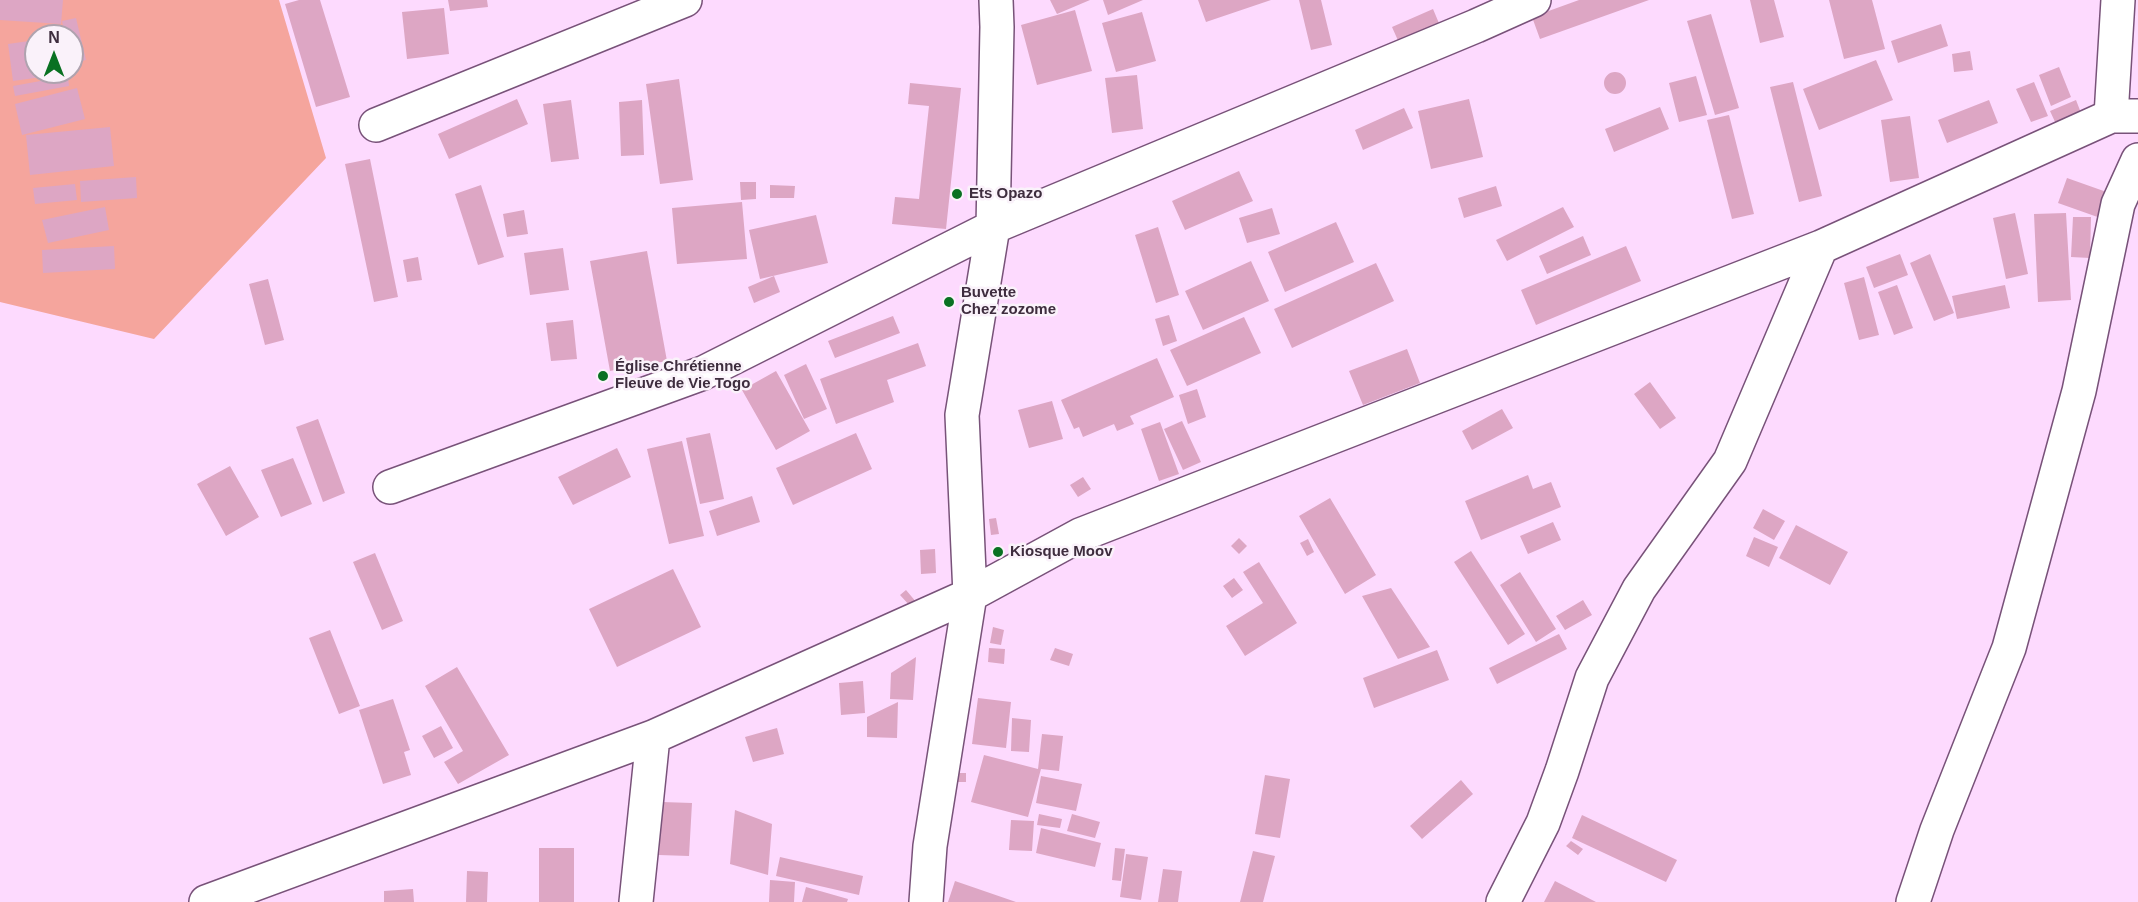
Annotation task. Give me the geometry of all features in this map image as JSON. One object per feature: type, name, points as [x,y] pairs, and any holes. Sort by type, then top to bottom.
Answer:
[{"type":"street","points":[[376,124],[685,0]]},
{"type":"street","points":[[926,902],[930,846],[970,595],[962,415],[993,227],[998,27],[996,0]]},
{"type":"street","points":[[390,487],[703,373],[993,227],[1465,31],[1534,0]]},
{"type":"street","points":[[206,902],[653,737],[970,595],[1080,535],[1821,247],[2125,116],[2118,0]]},
{"type":"street","points":[[1913,902],[1937,830],[2008,648],[2079,391],[2118,204],[2138,160]]},
{"type":"street","points":[[1503,902],[1543,823],[1592,678],[1639,589],[1730,461],[1821,247]]},
{"type":"street","points":[[636,902],[653,737]]},
{"type":"shaded area","points":[[0,0],[279,0],[326,158],[154,339],[0,302]]},
{"type":"building","points":[[0,0],[63,0],[61,24],[0,20]]},
{"type":"building","points":[[299,0],[320,0],[350,97],[316,107],[285,4]]},
{"type":"building","points":[[448,0],[487,0],[488,7],[450,11]]},
{"type":"building","points":[[1050,0],[1090,0],[1057,14]]},
{"type":"building","points":[[1103,0],[1143,0],[1108,15]]},
{"type":"building","points":[[1198,0],[1271,0],[1206,22]]},
{"type":"building","points":[[1299,0],[1321,0],[1332,45],[1311,50]]},
{"type":"building","points":[[1579,0],[1649,0],[1540,39],[1532,17]]},
{"type":"building","points":[[1750,0],[1774,0],[1784,37],[1760,43]]},
{"type":"building","points":[[1829,0],[1872,0],[1885,49],[1844,59]]},
{"type":"building","points":[[444,8],[449,54],[407,59],[402,12]]},
{"type":"building","points":[[1433,9],[1441,28],[1400,45],[1392,27]]},
{"type":"building","points":[[1075,10],[1092,71],[1037,85],[1021,25]]},
{"type":"building","points":[[1142,12],[1156,61],[1116,72],[1102,23]]},
{"type":"building","points":[[1711,14],[1739,108],[1715,115],[1687,21]]},
{"type":"building","points":[[76,18],[77,24],[63,24],[62,21]]},
{"type":"building","points":[[1941,24],[1948,46],[1898,63],[1891,41]]},
{"type":"building","points":[[24,42],[24,79],[13,81],[8,44]]},
{"type":"building","points":[[1970,51],[1973,70],[1954,72],[1952,54]]},
{"type":"building","points":[[1876,60],[1893,100],[1819,130],[1803,89]]},
{"type":"building","points":[[2059,67],[2071,97],[2051,106],[2039,75]]},
{"type":"building","points":[[1615,72],[1623,75],[1626,83],[1623,91],[1615,94],[1607,91],[1604,83],[1607,75]]},
{"type":"building","points":[[1137,75],[1143,129],[1112,133],[1105,78]]},
{"type":"building","points":[[1696,76],[1707,115],[1679,122],[1669,83]]},
{"type":"building","points":[[679,79],[693,180],[660,184],[646,84]]},
{"type":"building","points":[[1793,82],[1822,196],[1799,202],[1770,87]]},
{"type":"building","points":[[2034,82],[2048,116],[2031,122],[2016,89]]},
{"type":"building","points":[[910,83],[961,88],[946,229],[892,224],[895,197],[919,199],[929,106],[908,104]]},
{"type":"building","points":[[69,84],[69,86],[15,96],[13,86]]},
{"type":"building","points":[[77,88],[85,119],[22,135],[15,104]]},
{"type":"building","points":[[517,99],[528,124],[449,159],[438,134]]},
{"type":"building","points":[[1469,99],[1483,157],[1431,169],[1418,111]]},
{"type":"building","points":[[571,100],[579,159],[551,162],[543,104]]},
{"type":"building","points":[[642,100],[644,155],[621,156],[619,102]]},
{"type":"building","points":[[1989,100],[1998,123],[1947,143],[1938,120]]},
{"type":"building","points":[[2076,100],[2081,113],[2056,124],[2050,111]]},
{"type":"building","points":[[1660,107],[1669,129],[1614,152],[1605,129]]},
{"type":"building","points":[[1404,108],[1413,128],[1363,150],[1355,130]]},
{"type":"building","points":[[1729,115],[1754,214],[1732,219],[1707,120]]},
{"type":"building","points":[[1910,116],[1919,178],[1890,182],[1881,120]]},
{"type":"building","points":[[110,127],[114,166],[30,175],[26,135]]},
{"type":"building","points":[[370,159],[398,297],[374,302],[345,164]]},
{"type":"building","points":[[1239,171],[1253,201],[1185,230],[1172,201]]},
{"type":"building","points":[[136,177],[137,198],[81,202],[80,181]]},
{"type":"building","points":[[2067,178],[2115,195],[2106,220],[2058,203]]},
{"type":"building","points":[[740,182],[756,182],[756,199],[741,200]]},
{"type":"building","points":[[75,184],[77,200],[35,204],[33,188]]},
{"type":"building","points":[[481,185],[504,257],[478,265],[455,194]]},
{"type":"building","points":[[770,185],[795,186],[794,198],[770,198]]},
{"type":"building","points":[[1496,186],[1502,206],[1464,218],[1458,198]]},
{"type":"building","points":[[742,202],[747,259],[677,264],[672,208]]},
{"type":"building","points":[[105,207],[109,230],[48,243],[42,220]]},
{"type":"building","points":[[1563,207],[1574,227],[1507,261],[1496,240]]},
{"type":"building","points":[[1272,208],[1280,234],[1247,243],[1239,218]]},
{"type":"building","points":[[524,210],[528,234],[507,237],[503,214]]},
{"type":"building","points":[[2015,213],[2028,274],[2006,279],[1993,218]]},
{"type":"building","points":[[2066,213],[2071,300],[2038,302],[2034,214]]},
{"type":"building","points":[[816,215],[828,263],[760,279],[749,230]]},
{"type":"building","points":[[2073,217],[2091,217],[2090,258],[2071,257]]},
{"type":"building","points":[[1336,222],[1354,262],[1285,292],[1268,252]]},
{"type":"building","points":[[1158,227],[1179,295],[1156,303],[1135,235]]},
{"type":"building","points":[[1583,236],[1591,255],[1547,274],[1539,256]]},
{"type":"building","points":[[114,246],[115,269],[43,273],[42,250]]},
{"type":"building","points":[[1626,246],[1641,281],[1536,325],[1521,290]]},
{"type":"building","points":[[563,248],[569,290],[530,295],[524,253]]},
{"type":"building","points":[[647,251],[667,361],[610,371],[590,261]]},
{"type":"building","points":[[1900,254],[1908,275],[1874,288],[1866,267]]},
{"type":"building","points":[[1930,254],[1954,313],[1934,321],[1910,263]]},
{"type":"building","points":[[418,257],[422,280],[407,282],[403,260]]},
{"type":"building","points":[[1251,261],[1269,301],[1203,330],[1185,291]]},
{"type":"building","points":[[1376,263],[1394,301],[1292,348],[1274,309]]},
{"type":"building","points":[[774,276],[780,292],[754,303],[748,287]]},
{"type":"building","points":[[1864,277],[1879,335],[1859,340],[1844,283]]},
{"type":"building","points":[[268,279],[284,340],[265,345],[249,284]]},
{"type":"building","points":[[1897,285],[1913,328],[1894,335],[1878,292]]},
{"type":"building","points":[[2005,285],[2010,308],[1957,319],[1952,296]]},
{"type":"building","points":[[1169,315],[1177,341],[1163,346],[1155,319]]},
{"type":"building","points":[[893,316],[900,333],[835,358],[828,341]]},
{"type":"building","points":[[1244,317],[1261,353],[1187,386],[1170,350]]},
{"type":"building","points":[[573,320],[577,359],[551,361],[546,323]]},
{"type":"building","points":[[918,343],[926,366],[887,380],[894,402],[836,424],[820,379]]},
{"type":"building","points":[[1407,349],[1420,383],[1363,405],[1349,371]]},
{"type":"building","points":[[1157,358],[1174,397],[1130,416],[1134,424],[1117,431],[1114,424],[1083,437],[1079,427],[1074,429],[1061,400]]},
{"type":"building","points":[[806,364],[827,409],[804,419],[784,375]]},
{"type":"building","points":[[776,371],[810,431],[776,450],[742,390]]},
{"type":"building","points":[[1650,382],[1676,418],[1660,429],[1634,394]]},
{"type":"building","points":[[1197,389],[1206,417],[1188,424],[1179,395]]},
{"type":"building","points":[[1052,401],[1063,439],[1029,448],[1018,410]]},
{"type":"building","points":[[1502,409],[1513,428],[1472,450],[1462,431]]},
{"type":"building","points":[[318,419],[345,493],[323,502],[296,427]]},
{"type":"building","points":[[1182,421],[1201,462],[1183,470],[1164,429]]},
{"type":"building","points":[[1160,422],[1179,474],[1159,481],[1141,429]]},
{"type":"building","points":[[710,433],[724,499],[700,504],[686,438]]},
{"type":"building","points":[[856,433],[872,469],[793,505],[776,468]]},
{"type":"building","points":[[682,441],[704,536],[669,544],[647,449]]},
{"type":"building","points":[[617,448],[631,477],[573,505],[558,477]]},
{"type":"building","points":[[293,458],[312,504],[281,517],[261,470]]},
{"type":"building","points":[[230,466],[259,517],[226,536],[197,484]]},
{"type":"building","points":[[1528,475],[1533,489],[1551,482],[1561,507],[1481,540],[1465,501]]},
{"type":"building","points":[[1083,477],[1091,489],[1078,497],[1070,485]]},
{"type":"building","points":[[752,496],[760,522],[717,536],[709,511]]},
{"type":"building","points":[[1330,498],[1376,575],[1345,594],[1299,516]]},
{"type":"building","points":[[1763,509],[1785,521],[1774,540],[1753,528]]},
{"type":"building","points":[[996,518],[999,534],[991,535],[989,519]]},
{"type":"building","points":[[1553,522],[1561,540],[1528,554],[1520,536]]},
{"type":"building","points":[[1796,525],[1848,552],[1830,585],[1779,558]]},
{"type":"building","points":[[1754,537],[1778,547],[1769,567],[1746,556]]},
{"type":"building","points":[[1239,538],[1247,546],[1239,554],[1231,546]]},
{"type":"building","points":[[1308,539],[1314,552],[1307,556],[1300,543]]},
{"type":"building","points":[[935,549],[936,573],[921,574],[920,550]]},
{"type":"building","points":[[1471,551],[1525,634],[1508,645],[1454,562]]},
{"type":"building","points":[[375,553],[403,621],[382,630],[353,562]]},
{"type":"building","points":[[1259,562],[1297,623],[1245,656],[1226,626],[1263,603],[1243,572]]},
{"type":"building","points":[[673,569],[701,627],[617,667],[589,609]]},
{"type":"building","points":[[1520,572],[1556,629],[1536,642],[1500,585]]},
{"type":"building","points":[[1234,578],[1243,590],[1232,598],[1223,586]]},
{"type":"building","points":[[1391,588],[1430,647],[1398,659],[1362,596]]},
{"type":"building","points":[[906,590],[917,603],[911,607],[900,595]]},
{"type":"building","points":[[1583,600],[1592,615],[1565,630],[1556,616]]},
{"type":"building","points":[[993,627],[1004,630],[1001,645],[990,643]]},
{"type":"building","points":[[330,630],[360,706],[339,714],[309,638]]},
{"type":"building","points":[[1559,634],[1567,649],[1497,684],[1489,668]]},
{"type":"building","points":[[989,648],[1005,649],[1004,664],[988,662]]},
{"type":"building","points":[[1055,648],[1073,654],[1069,666],[1050,660]]},
{"type":"building","points":[[1437,650],[1449,680],[1374,708],[1363,678]]},
{"type":"building","points":[[916,657],[913,700],[890,699],[891,673]]},
{"type":"building","points":[[457,667],[509,755],[458,784],[444,762],[463,751],[425,686]]},
{"type":"building","points":[[863,681],[865,713],[841,715],[839,683]]},
{"type":"building","points":[[978,698],[1011,702],[1006,748],[972,744]]},
{"type":"building","points":[[393,699],[410,750],[404,752],[411,775],[383,784],[359,710]]},
{"type":"building","points":[[898,702],[897,738],[867,737],[867,717]]},
{"type":"building","points":[[1012,718],[1031,720],[1029,752],[1011,751]]},
{"type":"building","points":[[441,726],[453,748],[434,758],[422,736]]},
{"type":"building","points":[[777,728],[784,754],[753,762],[745,737]]},
{"type":"building","points":[[1042,734],[1063,736],[1059,771],[1041,769],[1028,817],[971,802],[984,755],[1038,769]]},
{"type":"building","points":[[957,773],[966,773],[966,782],[957,782]]},
{"type":"building","points":[[1265,775],[1290,779],[1280,838],[1255,834]]},
{"type":"building","points":[[1041,776],[1082,784],[1076,811],[1036,803]]},
{"type":"building","points":[[1461,780],[1473,794],[1422,839],[1410,826]]},
{"type":"building","points":[[662,802],[692,803],[689,856],[659,855]]},
{"type":"building","points":[[735,810],[772,824],[768,875],[730,864]]},
{"type":"building","points":[[1039,814],[1062,819],[1060,828],[1037,825]]},
{"type":"building","points":[[1072,814],[1100,822],[1095,838],[1067,831]]},
{"type":"building","points":[[1582,815],[1677,860],[1666,882],[1572,838]]},
{"type":"building","points":[[1011,820],[1034,821],[1032,851],[1009,850]]},
{"type":"building","points":[[1041,828],[1101,843],[1095,867],[1036,853]]},
{"type":"building","points":[[1571,841],[1583,849],[1578,855],[1566,846]]},
{"type":"building","points":[[539,848],[574,848],[574,902],[539,902]]},
{"type":"building","points":[[1115,848],[1125,849],[1121,881],[1112,880]]},
{"type":"building","points":[[1253,851],[1275,856],[1263,902],[1240,902]]},
{"type":"building","points":[[1126,854],[1148,857],[1141,900],[1120,897]]},
{"type":"building","points":[[780,857],[863,876],[859,895],[776,876]]},
{"type":"building","points":[[1163,869],[1182,871],[1178,902],[1158,902]]},
{"type":"building","points":[[467,871],[488,872],[487,902],[466,902]]},
{"type":"building","points":[[770,880],[795,882],[794,902],[769,902]]},
{"type":"building","points":[[955,881],[1016,902],[948,902]]},
{"type":"building","points":[[1555,881],[1596,902],[1544,902]]},
{"type":"building","points":[[806,887],[848,899],[847,902],[802,902]]},
{"type":"building","points":[[413,889],[414,902],[384,902],[384,891]]},
{"type":"place","name":"Ets Opazo","points":[[957,194]]},
{"type":"place","name":"Buvette Chez zozome","points":[[949,302]]},
{"type":"place","name":"Église Chrétienne Fleuve de Vie Togo","points":[[603,376]]},
{"type":"place","name":"Kiosque Moov","points":[[998,552]]}]
